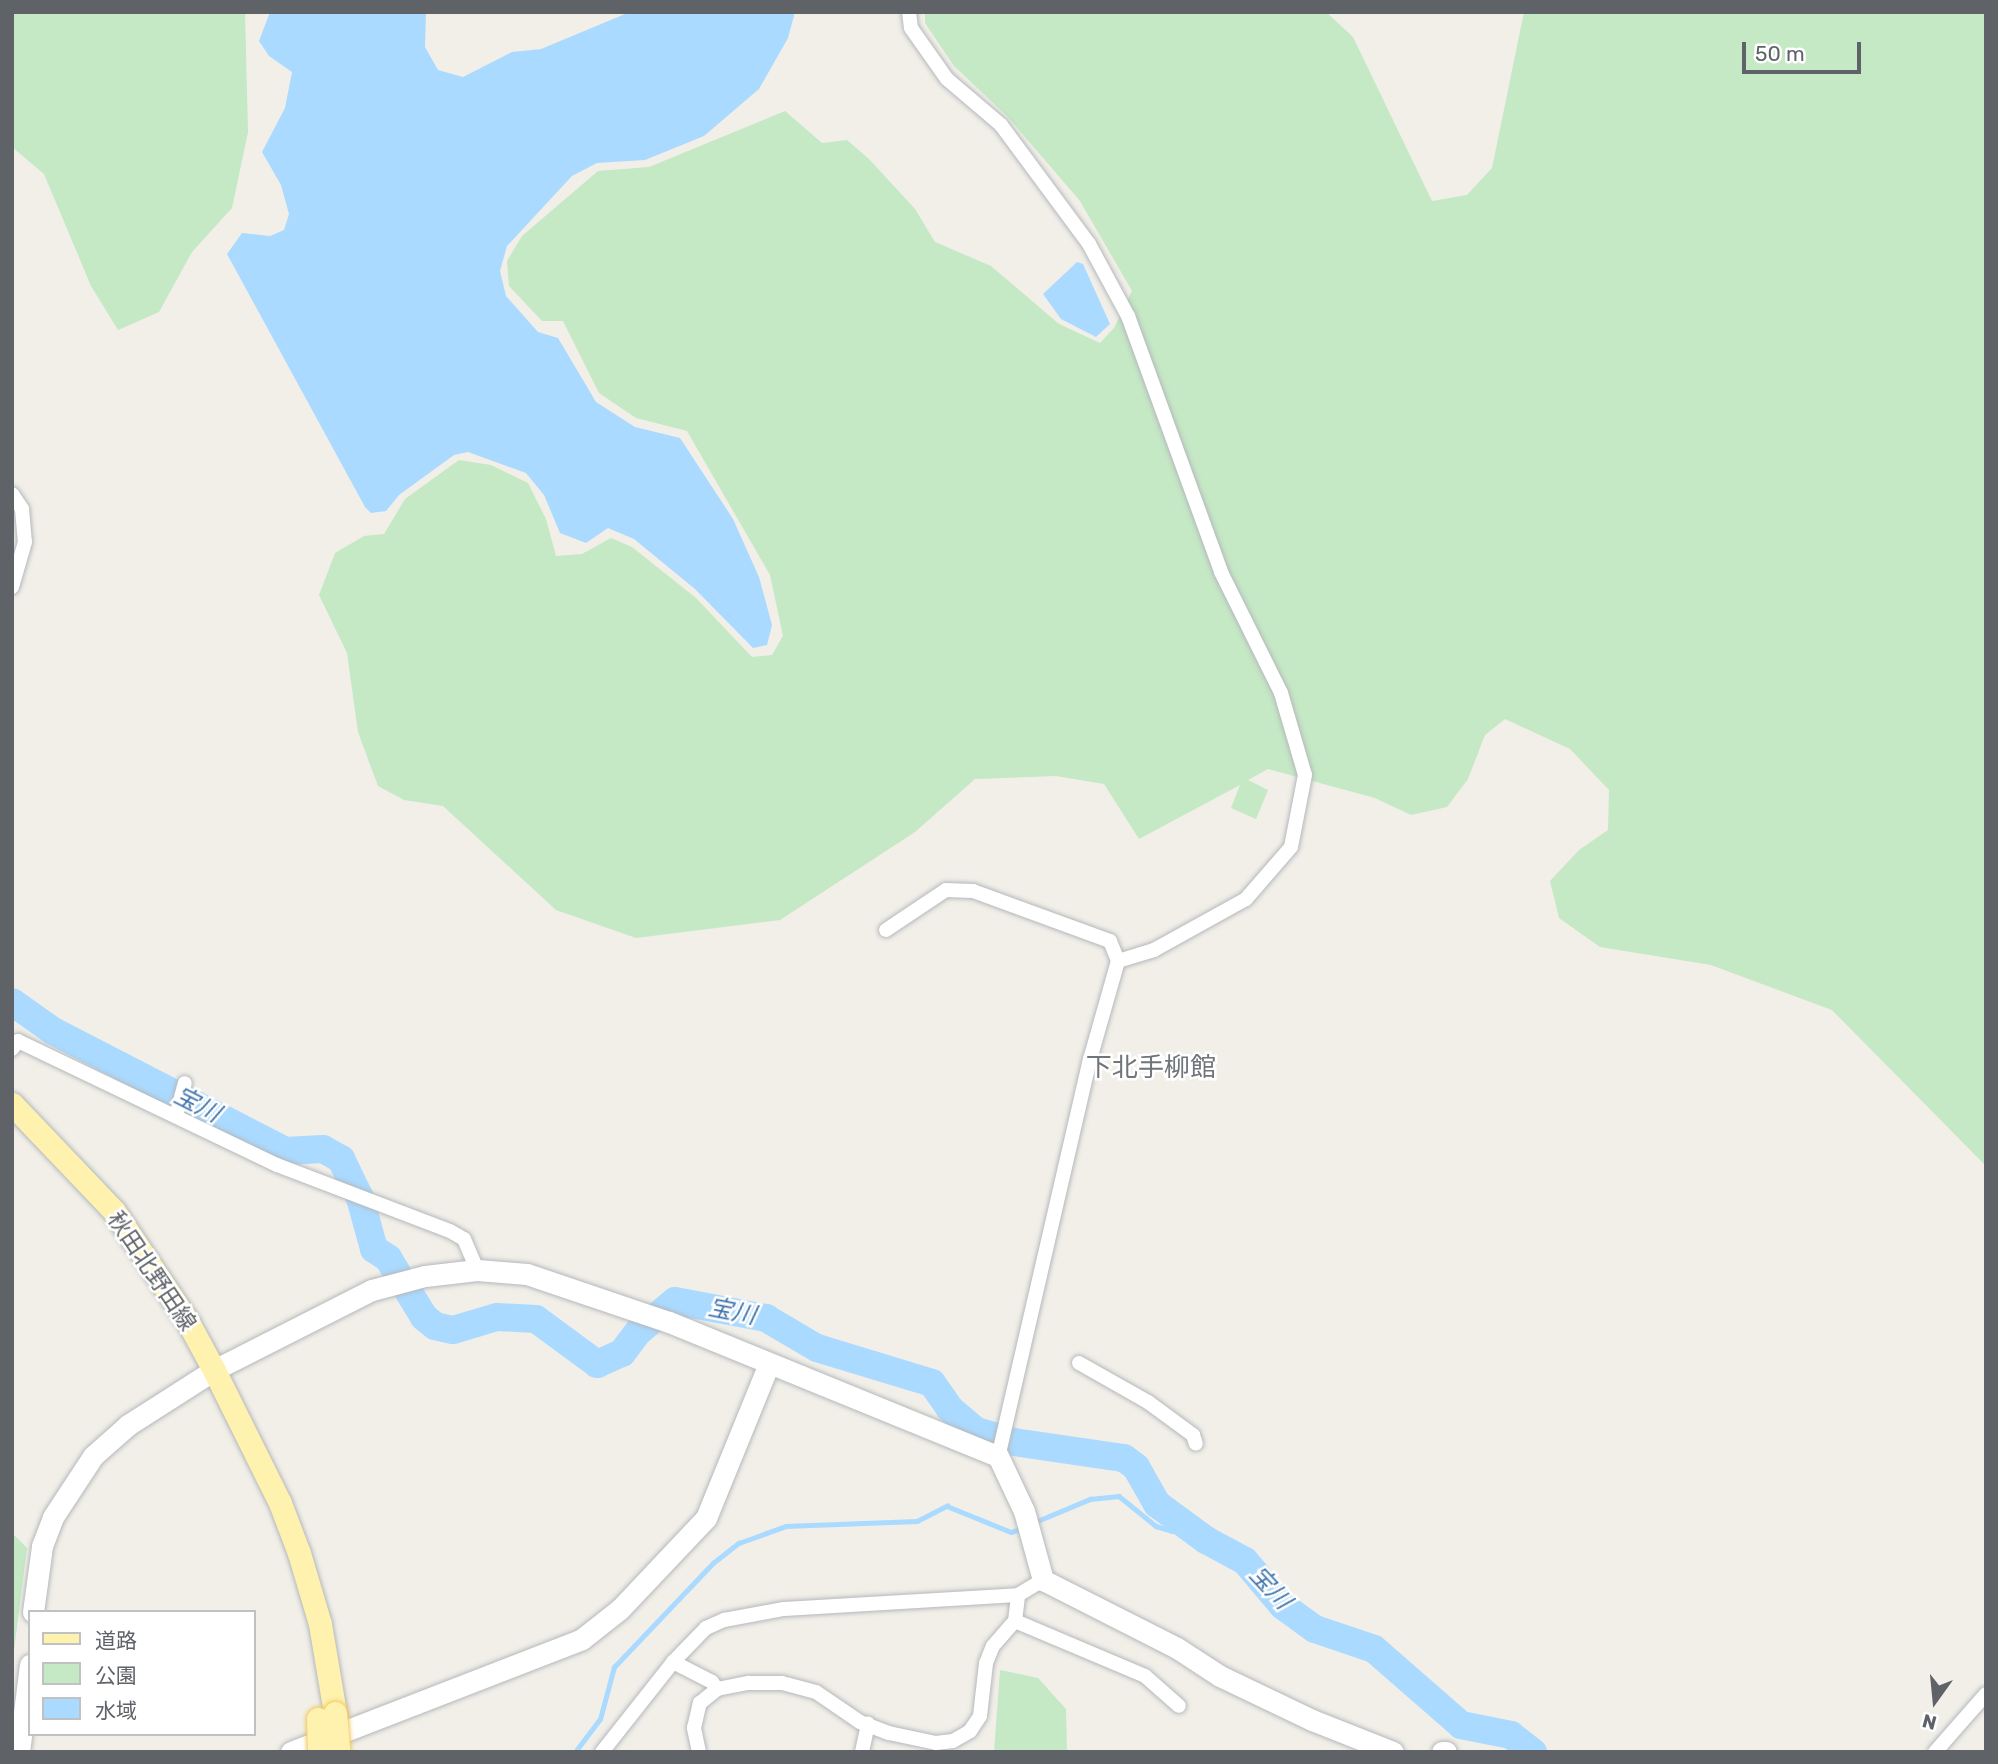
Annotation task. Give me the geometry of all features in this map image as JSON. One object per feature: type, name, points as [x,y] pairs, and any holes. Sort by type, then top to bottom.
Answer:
[{"type":"main road","name":"秋田北野田線","points":[[12,1104],[114,1211],[188,1322],[260,1462],[308,1628],[332,1751]]},
{"type":"street","points":[[909,12],[911,28],[947,79],[1001,125],[1089,244],[1128,316],[1221,572],[1281,692],[1305,775],[1291,847],[1245,899],[1154,950],[1118,961]]},
{"type":"street","points":[[12,494],[22,509],[25,542],[12,587]]},
{"type":"street","points":[[886,929],[946,890],[973,891],[1110,941],[1118,961],[1090,1059],[999,1452],[1024,1511],[1043,1580],[1177,1648],[1220,1676],[1312,1720],[1393,1752]]},
{"type":"street","points":[[12,1049],[18,1041],[346,1194],[464,1239],[477,1270]]},
{"type":"street","points":[[176,1116],[186,1083]]},
{"type":"street","points":[[33,1610],[42,1546],[66,1490],[93,1456],[128,1425],[214,1370],[372,1290],[425,1276],[477,1270],[527,1274],[669,1322],[769,1364],[999,1452]]},
{"type":"street","points":[[1079,1363],[1148,1402],[1194,1435],[1196,1444]]},
{"type":"street","points":[[291,1752],[582,1640],[620,1609],[706,1518],[769,1364]]},
{"type":"street","points":[[602,1752],[673,1662],[706,1628],[743,1615],[1018,1595],[1043,1580]]},
{"type":"street","points":[[699,1752],[696,1716],[700,1703],[717,1689],[782,1683],[816,1692],[868,1724],[936,1743],[953,1741],[970,1731],[982,1706],[986,1663],[993,1646],[1015,1621],[1018,1595]]},
{"type":"street","points":[[1015,1621],[1145,1676],[1180,1706]]},
{"type":"street","points":[[673,1662],[712,1682],[717,1689]]},
{"type":"street","points":[[19,1752],[28,1681]]},
{"type":"street","points":[[1935,1752],[1986,1694]]},
{"type":"street","points":[[862,1752],[868,1724]]},
{"type":"green space","points":[[12,12],[245,12],[248,132],[232,208],[192,252],[159,312],[118,330],[91,286],[44,174],[12,147]]},
{"type":"green space","points":[[925,12],[1326,12],[1353,37],[1432,201],[1467,195],[1492,168],[1524,12],[1986,12],[1986,1166],[1832,1010],[1711,965],[1600,947],[1559,918],[1550,881],[1579,850],[1608,830],[1609,790],[1570,749],[1505,719],[1485,735],[1468,779],[1447,807],[1411,815],[1375,798],[1268,769],[1248,780],[1268,790],[1256,819],[1231,808],[1240,785],[1139,839],[1104,784],[1056,776],[975,779],[915,832],[780,920],[636,938],[556,910],[443,806],[404,800],[378,786],[358,732],[347,653],[319,595],[335,553],[364,536],[384,534],[405,499],[459,460],[491,465],[528,483],[546,519],[556,556],[582,554],[611,538],[632,547],[696,598],[752,657],[772,655],[783,636],[770,575],[687,431],[636,418],[599,393],[563,321],[542,321],[509,286],[507,261],[522,236],[598,171],[649,167],[785,111],[822,143],[847,140],[869,159],[915,209],[935,242],[991,266],[1059,324],[1100,343],[1114,328],[1132,291],[1080,201],[1007,116],[954,66],[925,23]]},
{"type":"green space","points":[[12,1533],[27,1548],[12,1666]]},
{"type":"green space","points":[[1000,1670],[1038,1678],[1066,1709],[1067,1752],[994,1752]]},
{"type":"water","points":[[270,12],[426,12],[425,47],[438,70],[463,77],[512,52],[541,49],[630,12],[795,12],[788,38],[759,89],[704,136],[645,160],[597,163],[572,176],[507,246],[500,271],[506,296],[538,332],[558,338],[596,402],[635,427],[680,438],[733,519],[759,577],[772,625],[767,645],[753,648],[695,589],[634,539],[608,528],[586,543],[560,533],[544,495],[526,473],[468,452],[454,455],[399,495],[386,511],[371,513],[365,507],[227,254],[242,233],[270,236],[284,230],[289,214],[281,185],[262,152],[285,108],[292,72],[269,56],[259,41]]},
{"type":"water","points":[[1077,262],[1083,264],[1110,324],[1096,337],[1061,319],[1043,294]]},
{"type":"waterway","name":"宝川","points":[[12,1002],[53,1031],[285,1151],[323,1149],[341,1159],[360,1198],[374,1249],[388,1258],[424,1317],[435,1326],[453,1330],[497,1317],[536,1319],[597,1364],[622,1353],[638,1332],[675,1301],[766,1318],[817,1348],[932,1383],[950,1409],[976,1431],[1014,1442],[1124,1458],[1136,1467],[1157,1504],[1206,1540],[1245,1561],[1283,1606],[1315,1629],[1374,1649],[1461,1725],[1511,1735],[1533,1752]]},
{"type":"waterway","points":[[1035,1522],[1090,1499],[1119,1496],[1156,1526],[1172,1531],[1190,1528]]},
{"type":"waterway","points":[[575,1752],[600,1719],[614,1667],[713,1563],[739,1543],[786,1526],[917,1521],[947,1506],[1011,1532],[1021,1529]]},
{"type":"district","name":"下北手柳館","points":[[1151,1068]]}]
